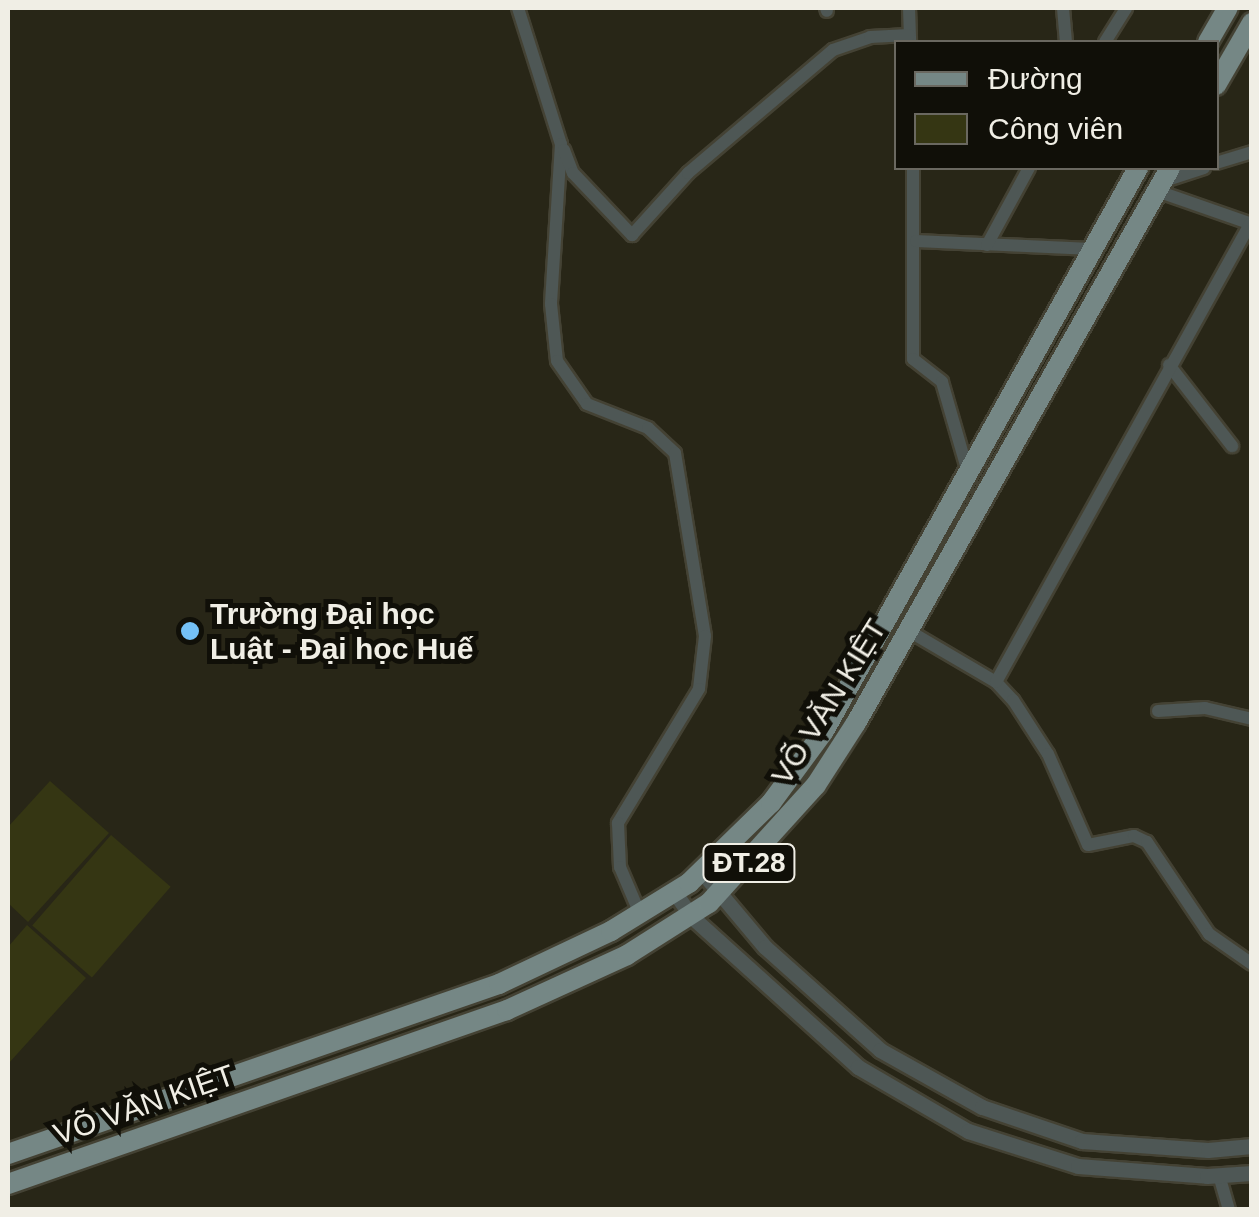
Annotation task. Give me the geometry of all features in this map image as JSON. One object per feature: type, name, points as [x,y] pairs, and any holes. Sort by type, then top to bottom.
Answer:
[{"type":"main road","points":[[1209,40],[1228,8]]},
{"type":"main road","points":[[1219,80],[1252,22]]},
{"type":"main road","points":[[1134,174],[1163,180]]},
{"type":"main road","name":"VÕ VĂN KIỆT","points":[[8,1154],[498,984],[640,914],[702,872],[800,768],[1134,174]]},
{"type":"main road","name":"VÕ VĂN KIỆT","points":[[8,1184],[507,1010],[570,984],[692,916],[718,894],[816,786],[941,576],[1163,180]]},
{"type":"main road","points":[[1092,250],[1117,262]]},
{"type":"main road","points":[[917,561],[941,576]]},
{"type":"main road","points":[[208,1086],[217,1112]]},
{"type":"street","points":[[518,8],[573,174],[632,235],[688,173],[834,50],[870,37],[909,39],[909,8]]},
{"type":"street","points":[[1063,8],[1066,40]]},
{"type":"street","points":[[1107,40],[1126,8]]},
{"type":"street","points":[[561,144],[550,304],[563,378],[586,404],[648,428],[675,454],[704,636],[699,689],[618,823],[620,866],[640,914]]},
{"type":"street","points":[[1219,163],[1252,152]]},
{"type":"street","points":[[914,170],[913,359],[942,382],[968,472]]},
{"type":"street","points":[[987,244],[1028,170]]},
{"type":"street","points":[[1163,180],[1197,170]]},
{"type":"street","points":[[996,682],[1169,365],[1251,224],[1163,180]]},
{"type":"street","points":[[916,241],[1092,250]]},
{"type":"street","points":[[1169,365],[1232,446]]},
{"type":"street","points":[[909,631],[996,682],[1048,754],[1088,845],[1134,836],[1148,842],[1210,934],[1252,964]]},
{"type":"street","points":[[1158,711],[1205,708],[1252,719]]},
{"type":"street","points":[[702,872],[765,947],[880,1050],[982,1106],[1082,1141],[1217,1150],[1252,1146]]},
{"type":"street","points":[[675,892],[692,916],[858,1067],[968,1130],[1078,1166],[1219,1175],[1252,1173]]},
{"type":"street","points":[[1217,1150],[1229,1210]]},
{"type":"green space","points":[[50,781],[109,833],[28,922],[8,903],[8,827]]},
{"type":"green space","points":[[111,835],[171,887],[92,977],[32,926]]},
{"type":"green space","points":[[27,925],[86,978],[8,1064],[8,947]]},
{"type":"place","name":"Trường Đại học Luật - Đại học Huế","points":[[190,631]]}]
